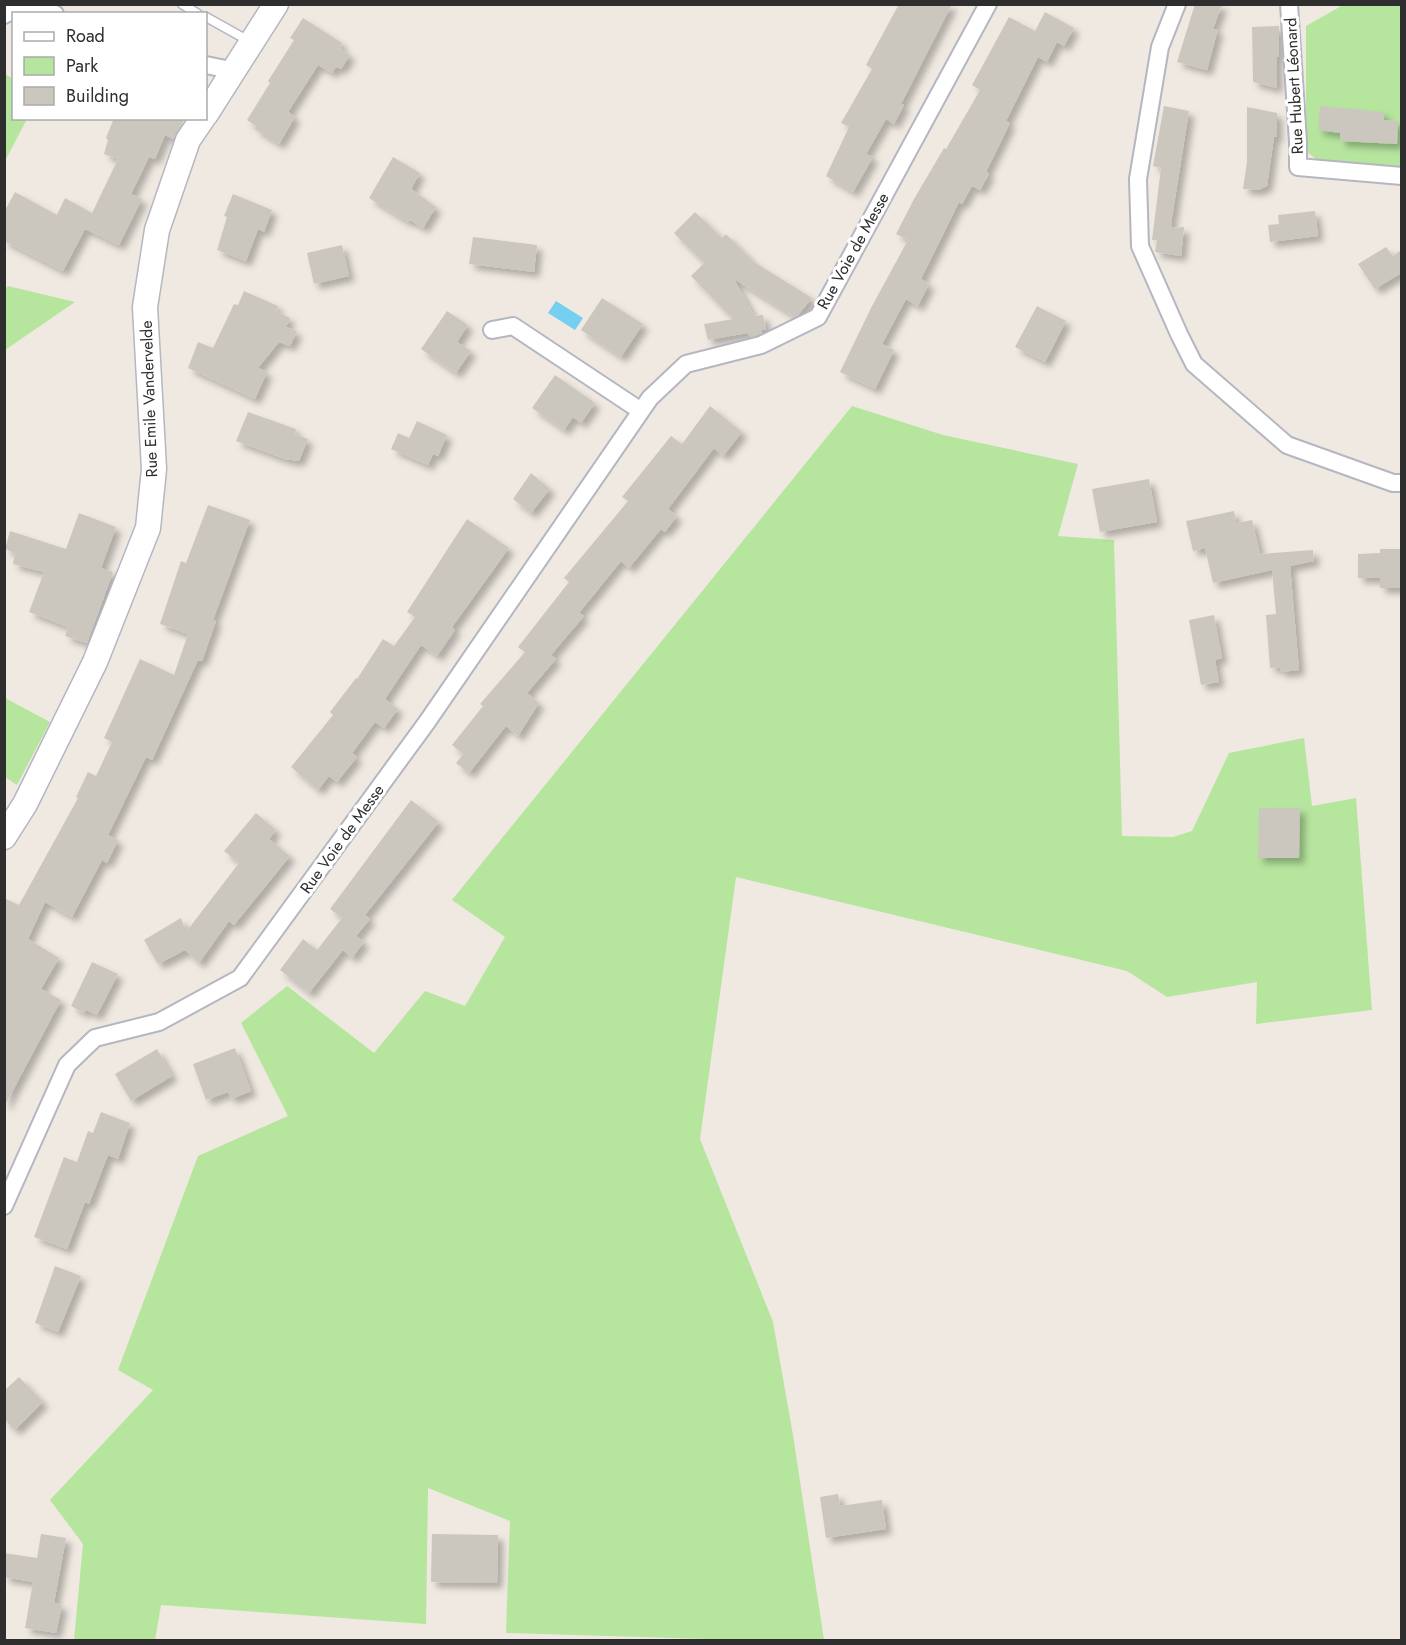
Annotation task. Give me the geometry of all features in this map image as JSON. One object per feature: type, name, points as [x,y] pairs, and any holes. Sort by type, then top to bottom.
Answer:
[{"type":"street","points":[[207,113],[276,4]]},
{"type":"street","name":"Rue Voie de Messe","points":[[4,1206],[67,1065],[95,1038],[159,1022],[240,978],[428,722],[650,398],[686,364],[761,345],[818,317],[988,4]]},
{"type":"street","points":[[1176,4],[1160,47],[1138,179],[1140,246],[1179,334],[1194,364],[1287,445],[1393,483],[1401,483]]},
{"type":"street","name":"Rue Hubert Léonard","points":[[1289,4],[1298,167],[1401,176]]},
{"type":"street","points":[[4,15],[13,10],[42,8],[51,12]]},
{"type":"street","points":[[207,65],[235,71]]},
{"type":"street","name":"Rue Emile Vandervelde","points":[[4,837],[25,804],[95,662],[148,528],[154,469],[145,307],[157,230],[188,140],[202,120]]},
{"type":"street","points":[[492,330],[513,326],[641,411]]},
{"type":"lane","points":[[182,4],[195,12]]},
{"type":"lane","points":[[207,18],[252,43]]},
{"type":"green space","points":[[1343,5],[1401,5],[1401,169],[1327,168],[1306,151],[1306,26]]},
{"type":"green space","points":[[5,74],[12,78],[12,120],[26,120],[5,161]]},
{"type":"green space","points":[[8,286],[75,302],[5,350],[5,289]]},
{"type":"green space","points":[[852,406],[943,435],[1078,464],[1058,536],[1114,540],[1122,836],[1173,837],[1192,831],[1229,753],[1304,738],[1312,806],[1356,798],[1372,1010],[1256,1024],[1257,982],[1167,997],[1127,971],[736,877],[700,1139],[773,1322],[793,1435],[824,1640],[741,1640],[506,1633],[510,1521],[428,1488],[426,1624],[161,1605],[155,1640],[74,1640],[83,1544],[50,1500],[153,1390],[118,1370],[198,1156],[288,1116],[241,1023],[287,986],[374,1053],[425,991],[465,1006],[505,937],[452,900]]},
{"type":"green space","points":[[5,698],[50,722],[17,785],[5,777]]},
{"type":"water","points":[[556,301],[583,318],[575,330],[548,313]]},
{"type":"building","points":[[899,4],[952,4],[901,104],[904,105],[894,124],[886,119],[866,154],[873,157],[853,192],[826,176],[849,127],[841,123],[872,69],[866,65]]},
{"type":"building","points":[[1195,4],[1222,4],[1213,29],[1218,29],[1207,70],[1177,62]]},
{"type":"building","points":[[1045,12],[1074,28],[1064,46],[1057,42],[1047,62],[1038,57],[1006,121],[1010,123],[986,172],[989,174],[980,190],[972,186],[962,204],[959,202],[921,279],[929,284],[918,306],[906,299],[882,344],[894,350],[875,389],[840,372],[908,240],[896,234],[914,199],[980,90],[972,85],[1009,17],[1035,31]]},
{"type":"building","points":[[303,18],[342,43],[340,48],[350,55],[341,69],[336,67],[332,73],[318,65],[288,112],[295,117],[279,144],[255,129],[256,126],[247,120],[294,40],[290,38]]},
{"type":"building","points":[[1279,26],[1277,88],[1253,82],[1252,27]]},
{"type":"building","points":[[1164,106],[1189,111],[1171,224],[1172,228],[1184,227],[1181,256],[1155,252],[1157,240],[1152,240],[1161,168],[1153,166]]},
{"type":"building","points":[[1320,106],[1384,112],[1384,120],[1398,121],[1397,144],[1340,141],[1340,133],[1318,130]]},
{"type":"building","points":[[1247,107],[1277,113],[1277,137],[1274,137],[1267,186],[1258,190],[1243,189],[1247,162]]},
{"type":"building","points":[[113,120],[184,120],[173,139],[165,135],[155,159],[149,157],[131,194],[142,199],[119,245],[85,229],[63,271],[4,241],[4,212],[15,192],[57,215],[65,198],[92,213],[118,159],[104,154],[108,140],[106,138]]},
{"type":"building","points":[[393,157],[420,173],[411,189],[436,207],[423,228],[410,220],[408,222],[369,198]]},
{"type":"building","points":[[233,194],[272,210],[264,232],[258,229],[246,261],[217,250],[227,217],[224,216]]},
{"type":"building","points":[[1315,211],[1318,236],[1270,242],[1268,225],[1279,224],[1278,215]]},
{"type":"building","points":[[695,212],[722,238],[726,234],[754,262],[812,298],[798,315],[795,317],[734,279],[754,316],[763,315],[766,329],[751,337],[747,333],[708,340],[704,324],[733,319],[691,276],[704,263],[674,233]]},
{"type":"building","points":[[473,237],[537,245],[534,272],[469,264]]},
{"type":"building","points":[[342,245],[349,276],[314,284],[307,253]]},
{"type":"building","points":[[1386,247],[1393,256],[1401,250],[1401,273],[1375,289],[1358,264]]},
{"type":"building","points":[[244,291],[278,306],[276,311],[290,318],[286,327],[297,331],[290,346],[279,342],[258,368],[267,372],[255,399],[188,368],[198,342],[213,348],[234,304],[238,305]]},
{"type":"building","points":[[602,298],[643,324],[621,357],[581,330]]},
{"type":"building","points":[[1037,306],[1066,321],[1045,362],[1015,347]]},
{"type":"building","points":[[447,311],[468,325],[457,342],[471,351],[456,373],[421,349]]},
{"type":"building","points":[[555,375],[595,403],[581,423],[573,417],[564,430],[532,408]]},
{"type":"building","points":[[710,406],[742,432],[723,456],[714,448],[668,509],[677,516],[665,532],[661,529],[629,568],[621,561],[579,613],[584,616],[551,655],[556,659],[527,693],[539,703],[518,736],[506,726],[469,773],[456,763],[463,754],[452,745],[483,706],[480,704],[525,652],[518,647],[569,582],[564,578],[628,501],[622,497],[671,436],[682,444]]},
{"type":"building","points":[[248,412],[296,429],[295,434],[308,439],[299,461],[285,459],[236,441]]},
{"type":"building","points":[[417,421],[447,435],[438,456],[433,454],[428,465],[391,449],[398,433],[409,438]]},
{"type":"building","points":[[531,473],[550,489],[531,513],[513,499]]},
{"type":"building","points":[[1149,479],[1157,522],[1100,532],[1092,489]]},
{"type":"building","points":[[208,505],[250,520],[213,620],[216,621],[202,661],[198,660],[152,760],[146,757],[108,835],[118,840],[107,863],[102,860],[72,917],[45,902],[28,939],[59,958],[41,989],[61,1000],[4,1107],[4,898],[19,905],[78,798],[76,797],[88,772],[96,776],[112,742],[104,738],[140,659],[174,675],[188,634],[160,624],[181,561],[186,563]]},
{"type":"building","points":[[1234,511],[1236,523],[1252,520],[1260,554],[1313,550],[1314,561],[1290,566],[1299,670],[1280,672],[1280,667],[1270,668],[1266,615],[1276,614],[1272,570],[1213,583],[1205,548],[1193,551],[1186,521]]},
{"type":"building","points":[[79,513],[116,527],[101,568],[113,572],[87,643],[65,636],[68,627],[29,612],[44,572],[13,564],[15,553],[5,549],[10,531],[66,549]]},
{"type":"building","points":[[467,519],[509,548],[452,627],[455,630],[437,656],[421,645],[385,699],[398,709],[384,728],[375,722],[352,753],[357,757],[337,782],[329,776],[318,790],[291,767],[333,715],[330,712],[357,679],[383,639],[394,646],[415,617],[407,612]]},
{"type":"building","points":[[1380,549],[1401,549],[1401,588],[1380,588],[1380,578],[1358,578],[1358,554],[1380,553]]},
{"type":"building","points":[[1214,615],[1222,658],[1215,660],[1219,682],[1201,685],[1189,620]]},
{"type":"building","points":[[411,800],[439,822],[365,915],[370,919],[356,936],[364,942],[352,958],[343,950],[309,993],[280,970],[303,939],[317,950],[342,918],[330,909]]},
{"type":"building","points":[[1259,808],[1300,808],[1299,858],[1258,858]]},
{"type":"building","points":[[256,813],[276,830],[269,839],[290,856],[234,925],[229,921],[199,963],[185,950],[158,964],[144,940],[181,918],[186,932],[239,863],[224,851]]},
{"type":"building","points":[[92,962],[118,974],[97,1015],[86,1010],[84,1013],[71,1006]]},
{"type":"building","points":[[235,1048],[251,1091],[231,1099],[228,1092],[206,1100],[193,1064]]},
{"type":"building","points":[[157,1049],[172,1076],[131,1101],[115,1074]]},
{"type":"building","points":[[101,1112],[130,1123],[118,1159],[108,1155],[89,1204],[85,1202],[67,1249],[34,1237],[64,1157],[77,1162],[88,1131],[93,1133]]},
{"type":"building","points":[[55,1266],[81,1276],[58,1332],[35,1323]]},
{"type":"building","points":[[19,1377],[43,1402],[15,1430],[4,1419],[4,1391]]},
{"type":"building","points":[[838,1494],[840,1506],[882,1500],[886,1529],[826,1538],[820,1497]]},
{"type":"building","points":[[41,1534],[66,1538],[54,1603],[62,1605],[56,1633],[25,1628],[33,1582],[4,1577],[4,1553],[37,1558]]},
{"type":"building","points":[[432,1534],[498,1535],[497,1583],[431,1582]]}]
